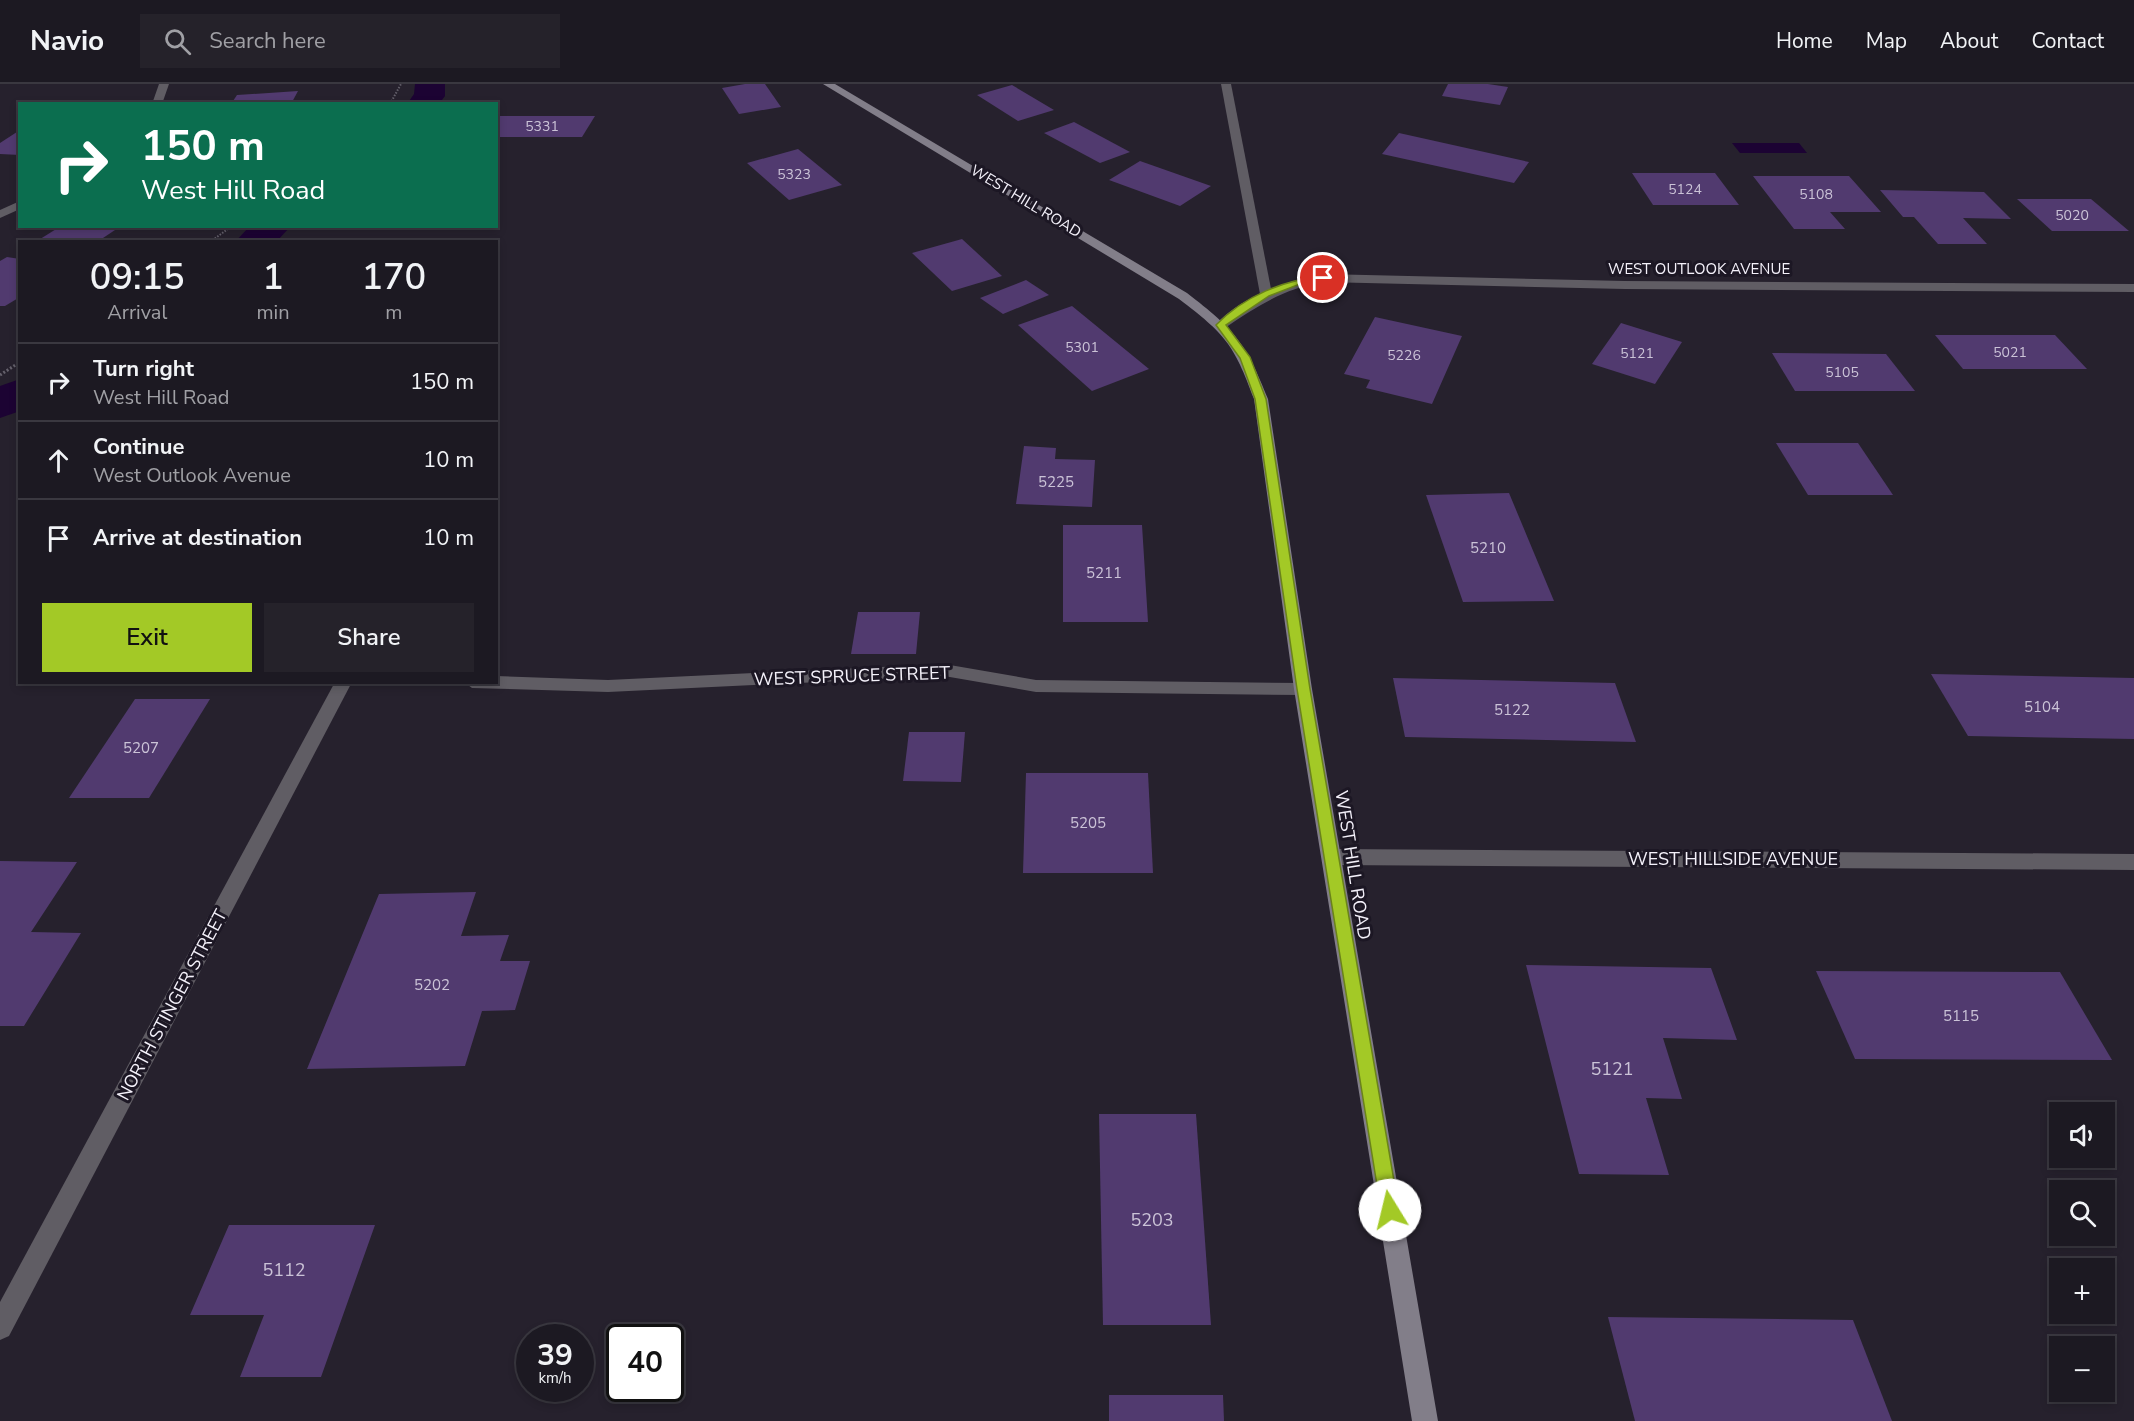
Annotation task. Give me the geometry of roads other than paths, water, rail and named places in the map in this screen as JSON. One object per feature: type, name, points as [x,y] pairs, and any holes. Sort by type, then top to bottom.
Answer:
[{"type":"street","points":[[159,102],[164,84]]},
{"type":"street","name":"WEST HILL ROAD","points":[[828,84],[1183,296],[1221,325],[1245,357],[1261,399],[1303,689],[1425,1421]]},
{"type":"street","points":[[1221,325],[1266,294],[1226,84]]},
{"type":"street","points":[[0,215],[18,205]]},
{"type":"street","name":"WEST OUTLOOK AVENUE","points":[[1266,294],[1298,281],[1323,278],[1625,285],[2134,288]]},
{"type":"street","name":"WEST SPRUCE STREET","points":[[498,683],[608,686],[945,670],[1036,686],[1303,689]]},
{"type":"street","name":"NORTH STINGER STREET","points":[[0,1327],[343,684]]},
{"type":"street","name":"WEST HILLSIDE AVENUE","points":[[1332,857],[2134,862]]},
{"type":"waterway","points":[[424,102],[429,96],[430,84]]},
{"type":"waterway","points":[[256,240],[270,228]]},
{"type":"waterway","points":[[0,405],[18,393]]}]
